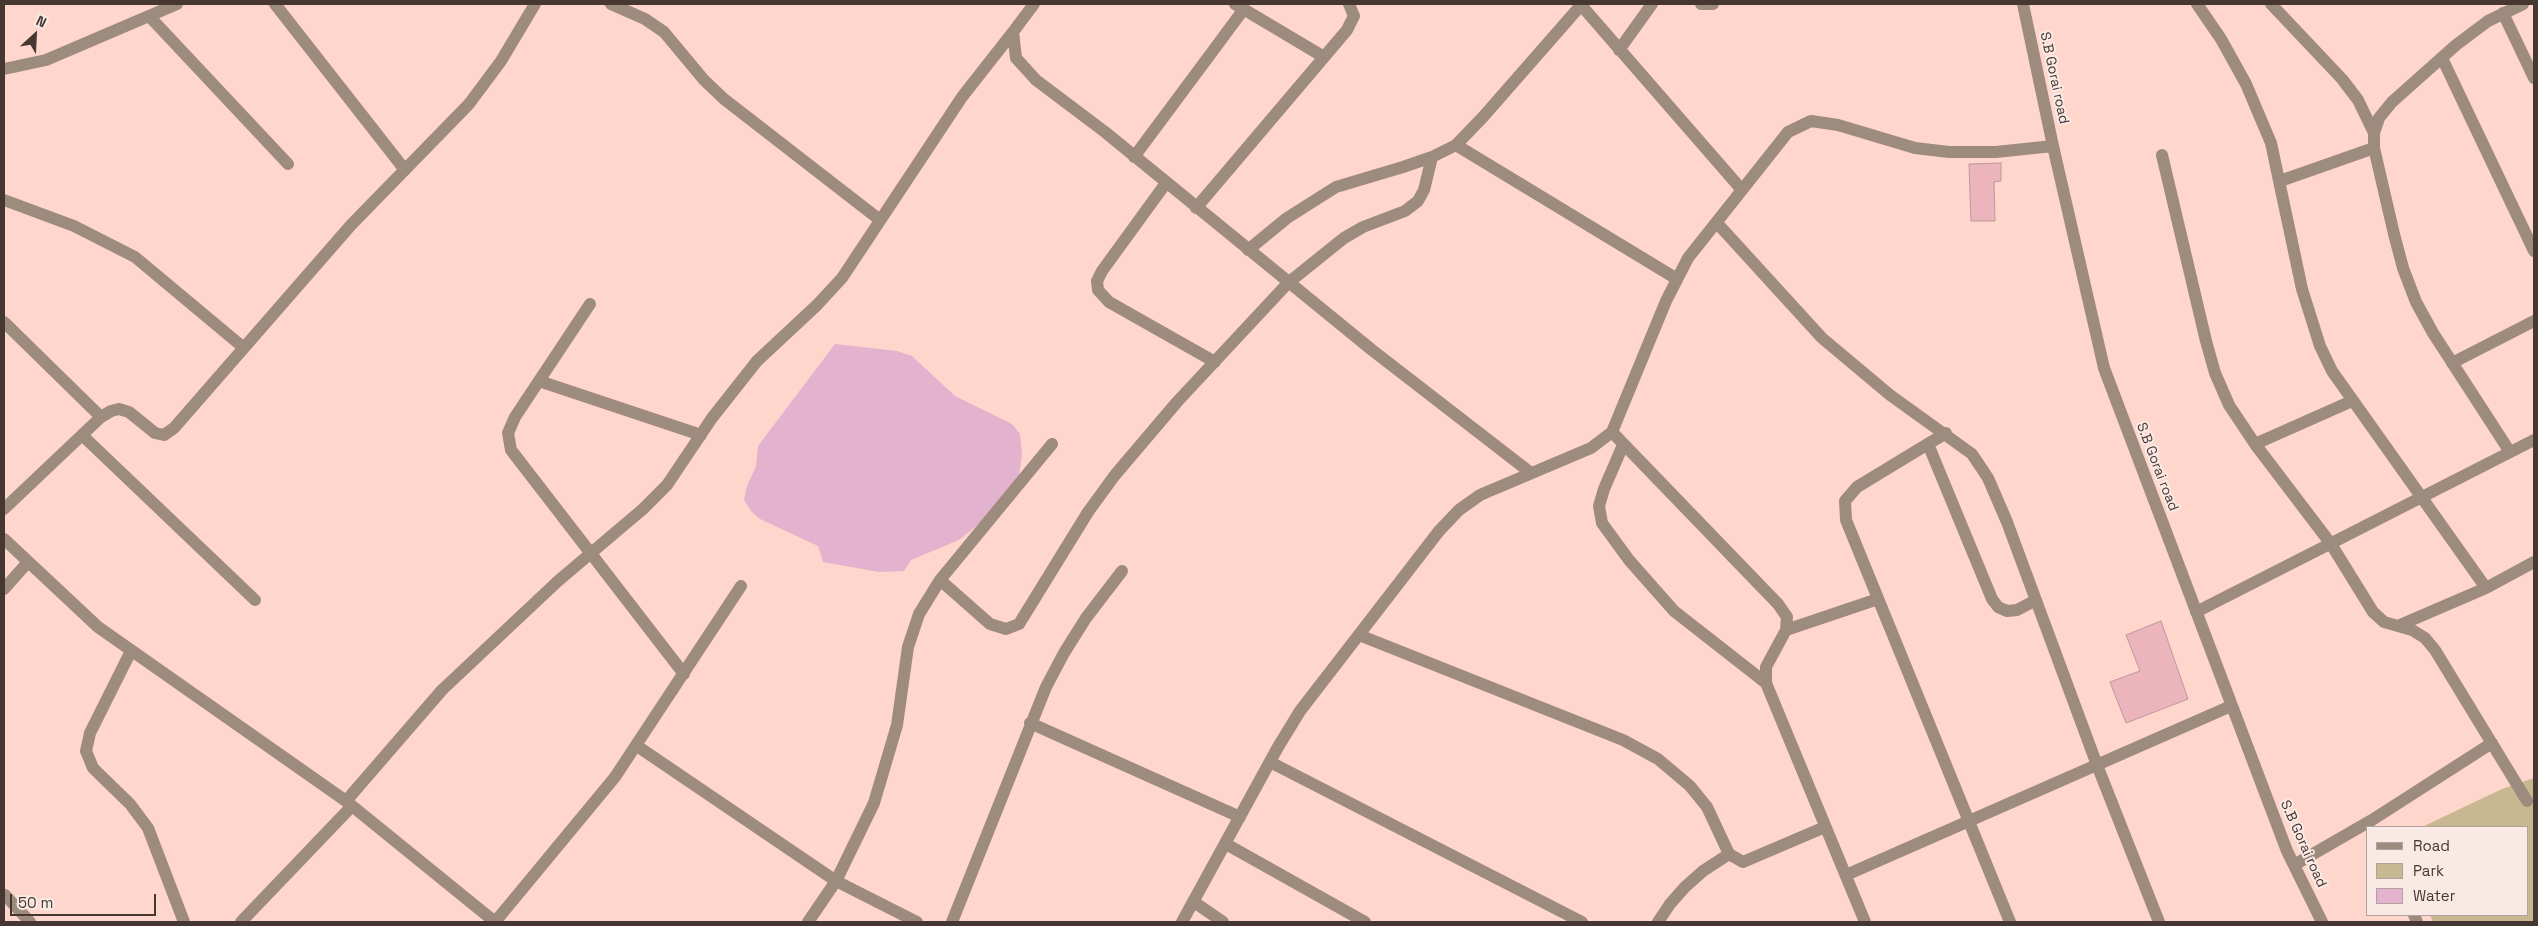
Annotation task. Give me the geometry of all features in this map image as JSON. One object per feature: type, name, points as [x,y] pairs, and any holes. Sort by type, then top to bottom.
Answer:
[{"type":"street","points":[[4,69],[46,60],[177,4]]},
{"type":"street","points":[[275,4],[405,170]]},
{"type":"street","points":[[4,510],[101,417],[119,409],[129,412],[155,433],[164,434],[174,428],[351,225],[469,104],[488,81],[535,4]]},
{"type":"street","points":[[241,922],[349,804],[442,690],[590,553],[643,509],[667,485],[701,434],[757,361],[818,305],[842,278],[962,96],[1034,4]]},
{"type":"street","points":[[1196,208],[1347,30],[1354,16],[1349,4]]},
{"type":"street","points":[[1619,50],[1652,4]]},
{"type":"street","points":[[1701,4],[1713,4]]},
{"type":"street","name":"S.B Gorai road","points":[[2023,4],[2052,146],[2104,368],[2231,706],[2294,865],[2322,922]]},
{"type":"street","points":[[2197,4],[2221,39],[2246,84],[2272,143],[2311,321],[2332,371],[2486,588]]},
{"type":"street","points":[[2271,4],[2347,86],[2358,100],[2374,133]]},
{"type":"street","points":[[2510,452],[2452,363],[2416,302],[2403,268],[2374,148],[2374,133],[2379,118],[2392,102],[2442,58],[2474,31],[2503,13],[2523,4]]},
{"type":"street","points":[[621,5],[664,32],[704,80],[724,99],[880,220]]},
{"type":"street","points":[[1248,250],[1287,218],[1336,187],[1432,157],[1456,144],[1483,117],[1582,5],[1742,190]]},
{"type":"street","points":[[1134,157],[1240,6],[1324,57]]},
{"type":"street","points":[[2503,13],[2534,78]]},
{"type":"street","points":[[149,16],[288,164]]},
{"type":"street","points":[[1012,32],[1016,58],[1036,80],[1134,157],[1288,283],[1531,472]]},
{"type":"street","points":[[2442,58],[2534,251]]},
{"type":"street","points":[[1182,922],[1270,762],[1300,712],[1439,531],[1459,510],[1480,495],[1591,448],[1612,432],[1666,301],[1688,258],[1788,132],[1811,122],[1838,125],[1915,148],[1949,152],[1996,152],[2052,146]]},
{"type":"street","points":[[1456,144],[1677,279]]},
{"type":"street","points":[[2280,181],[2374,148]]},
{"type":"street","points":[[2162,155],[2215,373],[2230,405],[2255,444],[2331,544],[2373,612],[2384,622],[2400,626],[2425,638],[2435,650],[2527,801]]},
{"type":"street","points":[[940,580],[990,624],[1006,628],[1019,624],[1058,558],[1099,498],[1147,437],[1288,283],[1344,238],[1363,227],[1406,211],[1418,201],[1424,190],[1432,157]]},
{"type":"street","points":[[1166,183],[1102,271],[1098,281],[1098,290],[1109,302],[1215,362]]},
{"type":"street","points":[[4,200],[74,226],[134,257],[244,348]]},
{"type":"street","points":[[1717,223],[1822,338],[1890,395],[1946,433],[1972,454],[1988,478],[2159,922]]},
{"type":"street","points":[[590,304],[515,417],[508,433],[511,450],[684,674]]},
{"type":"street","points":[[2452,363],[2534,321]]},
{"type":"street","points":[[4,322],[101,417]]},
{"type":"street","points":[[538,382],[701,434]]},
{"type":"street","points":[[2255,444],[2352,401]]},
{"type":"street","points":[[1612,432],[1778,604],[1787,617],[1786,630],[1766,667],[1766,683],[1865,922]]},
{"type":"street","points":[[1946,433],[1857,487],[1845,501],[1846,520],[2010,922]]},
{"type":"street","points":[[82,435],[255,600]]},
{"type":"street","points":[[2196,612],[2534,440]]},
{"type":"street","points":[[808,922],[836,881],[874,803],[897,725],[908,647],[919,614],[940,580],[1052,444]]},
{"type":"street","points":[[1623,444],[1599,506],[1602,523],[1629,560],[1674,610],[1766,683]]},
{"type":"street","points":[[1928,444],[1992,599],[1998,607],[2007,611],[2017,610],[2036,600]]},
{"type":"street","points":[[4,539],[98,627],[349,804],[495,922],[594,804],[637,746],[741,586]]},
{"type":"street","points":[[4,589],[28,562]]},
{"type":"street","points":[[2400,626],[2486,588],[2534,562]]},
{"type":"street","points":[[952,922],[1030,723],[1064,653],[1122,570]]},
{"type":"street","points":[[1786,630],[1878,600]]},
{"type":"street","points":[[1359,635],[1623,740],[1658,759],[1690,786],[1708,807],[1729,854],[1743,862],[1826,827]]},
{"type":"street","points":[[131,651],[90,732],[86,751],[93,768],[130,804],[148,828],[184,922]]},
{"type":"street","points":[[1846,875],[2231,706]]},
{"type":"street","points":[[1030,723],[1240,817]]},
{"type":"street","points":[[2373,823],[2492,743]]},
{"type":"street","points":[[637,746],[836,881],[917,922]]},
{"type":"street","points":[[1270,762],[1582,922]]},
{"type":"street","points":[[2294,865],[2366,827]]},
{"type":"street","points":[[1226,844],[1365,922]]},
{"type":"street","points":[[1658,922],[1684,887],[1703,871],[1729,854]]},
{"type":"street","points":[[5,895],[30,922]]},
{"type":"street","points":[[1194,902],[1223,922]]},
{"type":"green space","points":[[2534,778],[2534,922],[2433,922],[2430,916],[2528,916],[2528,826],[2424,826],[2502,789]]},
{"type":"water","points":[[835,344],[897,351],[912,356],[955,396],[1012,424],[1020,434],[1022,454],[1019,476],[980,523],[959,540],[911,560],[904,571],[879,572],[823,562],[818,546],[760,519],[751,511],[744,500],[747,486],[756,466],[758,446]]},
{"type":"building","points":[[2001,163],[2001,181],[1994,182],[1995,221],[1971,221],[1969,164]]},
{"type":"building","points":[[2161,621],[2188,699],[2126,723],[2110,682],[2140,671],[2126,635]]}]
